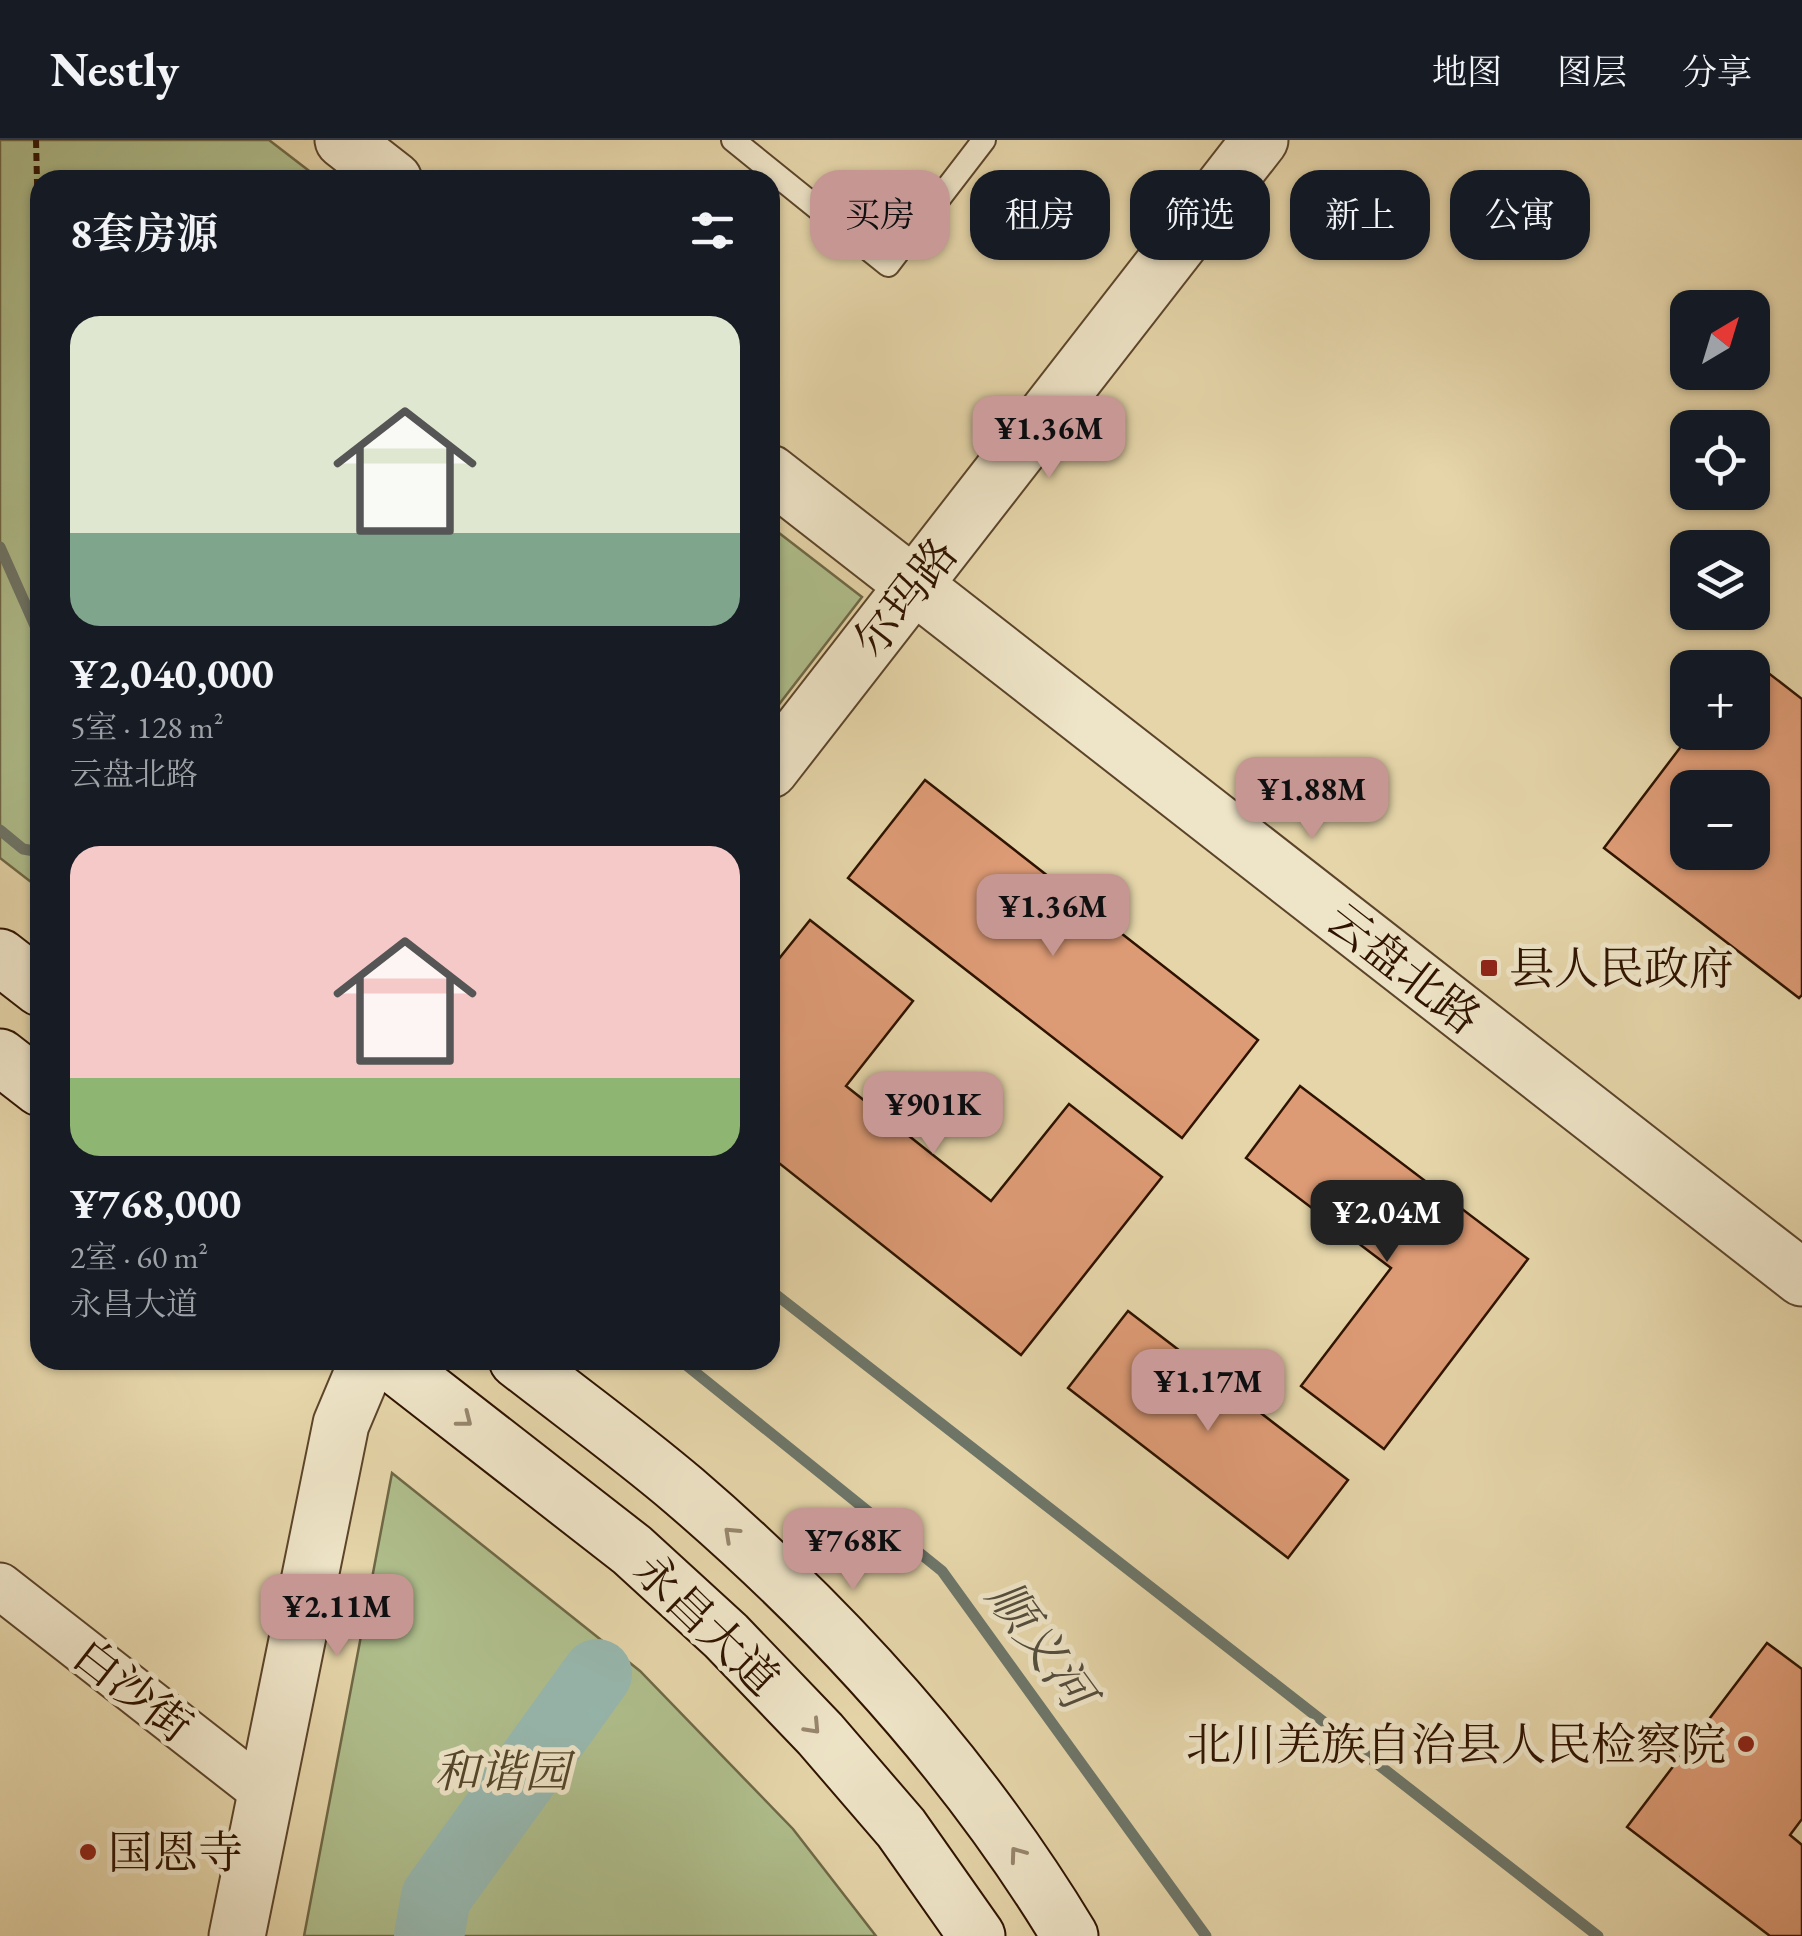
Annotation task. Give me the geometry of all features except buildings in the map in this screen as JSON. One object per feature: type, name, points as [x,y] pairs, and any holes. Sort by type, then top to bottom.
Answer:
[{"type":"street","points":[[343,140],[381,170]]},
{"type":"street","name":"尔玛路","points":[[780,757],[1260,140]]},
{"type":"street","name":"云盘北路","points":[[780,481],[1802,1278]]},
{"type":"street","points":[[0,957],[30,980]]},
{"type":"street","points":[[0,1057],[30,1080]]},
{"type":"street","points":[[237,1936],[341,1424],[364,1370]]},
{"type":"street","name":"永昌大道","points":[[401,1370],[632,1550],[726,1636],[820,1734],[900,1828],[978,1936]]},
{"type":"street","name":"永昌大道","points":[[530,1370],[683,1490],[781,1580],[879,1681],[963,1779],[1033,1876],[1070,1936]]},
{"type":"street","name":"白沙街","points":[[0,1586],[266,1794]]},
{"type":"lane","points":[[733,140],[770,170]]},
{"type":"lane","points":[[780,178],[888,265],[984,140]]},
{"type":"path","points":[[36,140],[37,170]]},
{"type":"green space","points":[[0,140],[269,140],[308,170],[30,170],[30,881],[0,858]]},
{"type":"green space","points":[[780,534],[862,597],[780,703]]},
{"type":"green space","name":"和谐园","points":[[392,1473],[640,1671],[793,1829],[876,1936],[304,1936]]},
{"type":"waterway","name":"顺义河","points":[[0,547],[30,614]]},
{"type":"waterway","points":[[0,830],[30,850]]},
{"type":"waterway","points":[[780,1298],[1598,1936]]},
{"type":"waterway","name":"顺义河","points":[[692,1370],[942,1571],[1206,1936]]},
{"type":"waterway","points":[[429,1936],[436,1897],[597,1674]]},
{"type":"place","name":"县人民政府","points":[[1489,968]]},
{"type":"place","name":"北川羌族自治县人民检察院","points":[[1746,1744]]},
{"type":"place","name":"国恩寺","points":[[88,1852]]}]
